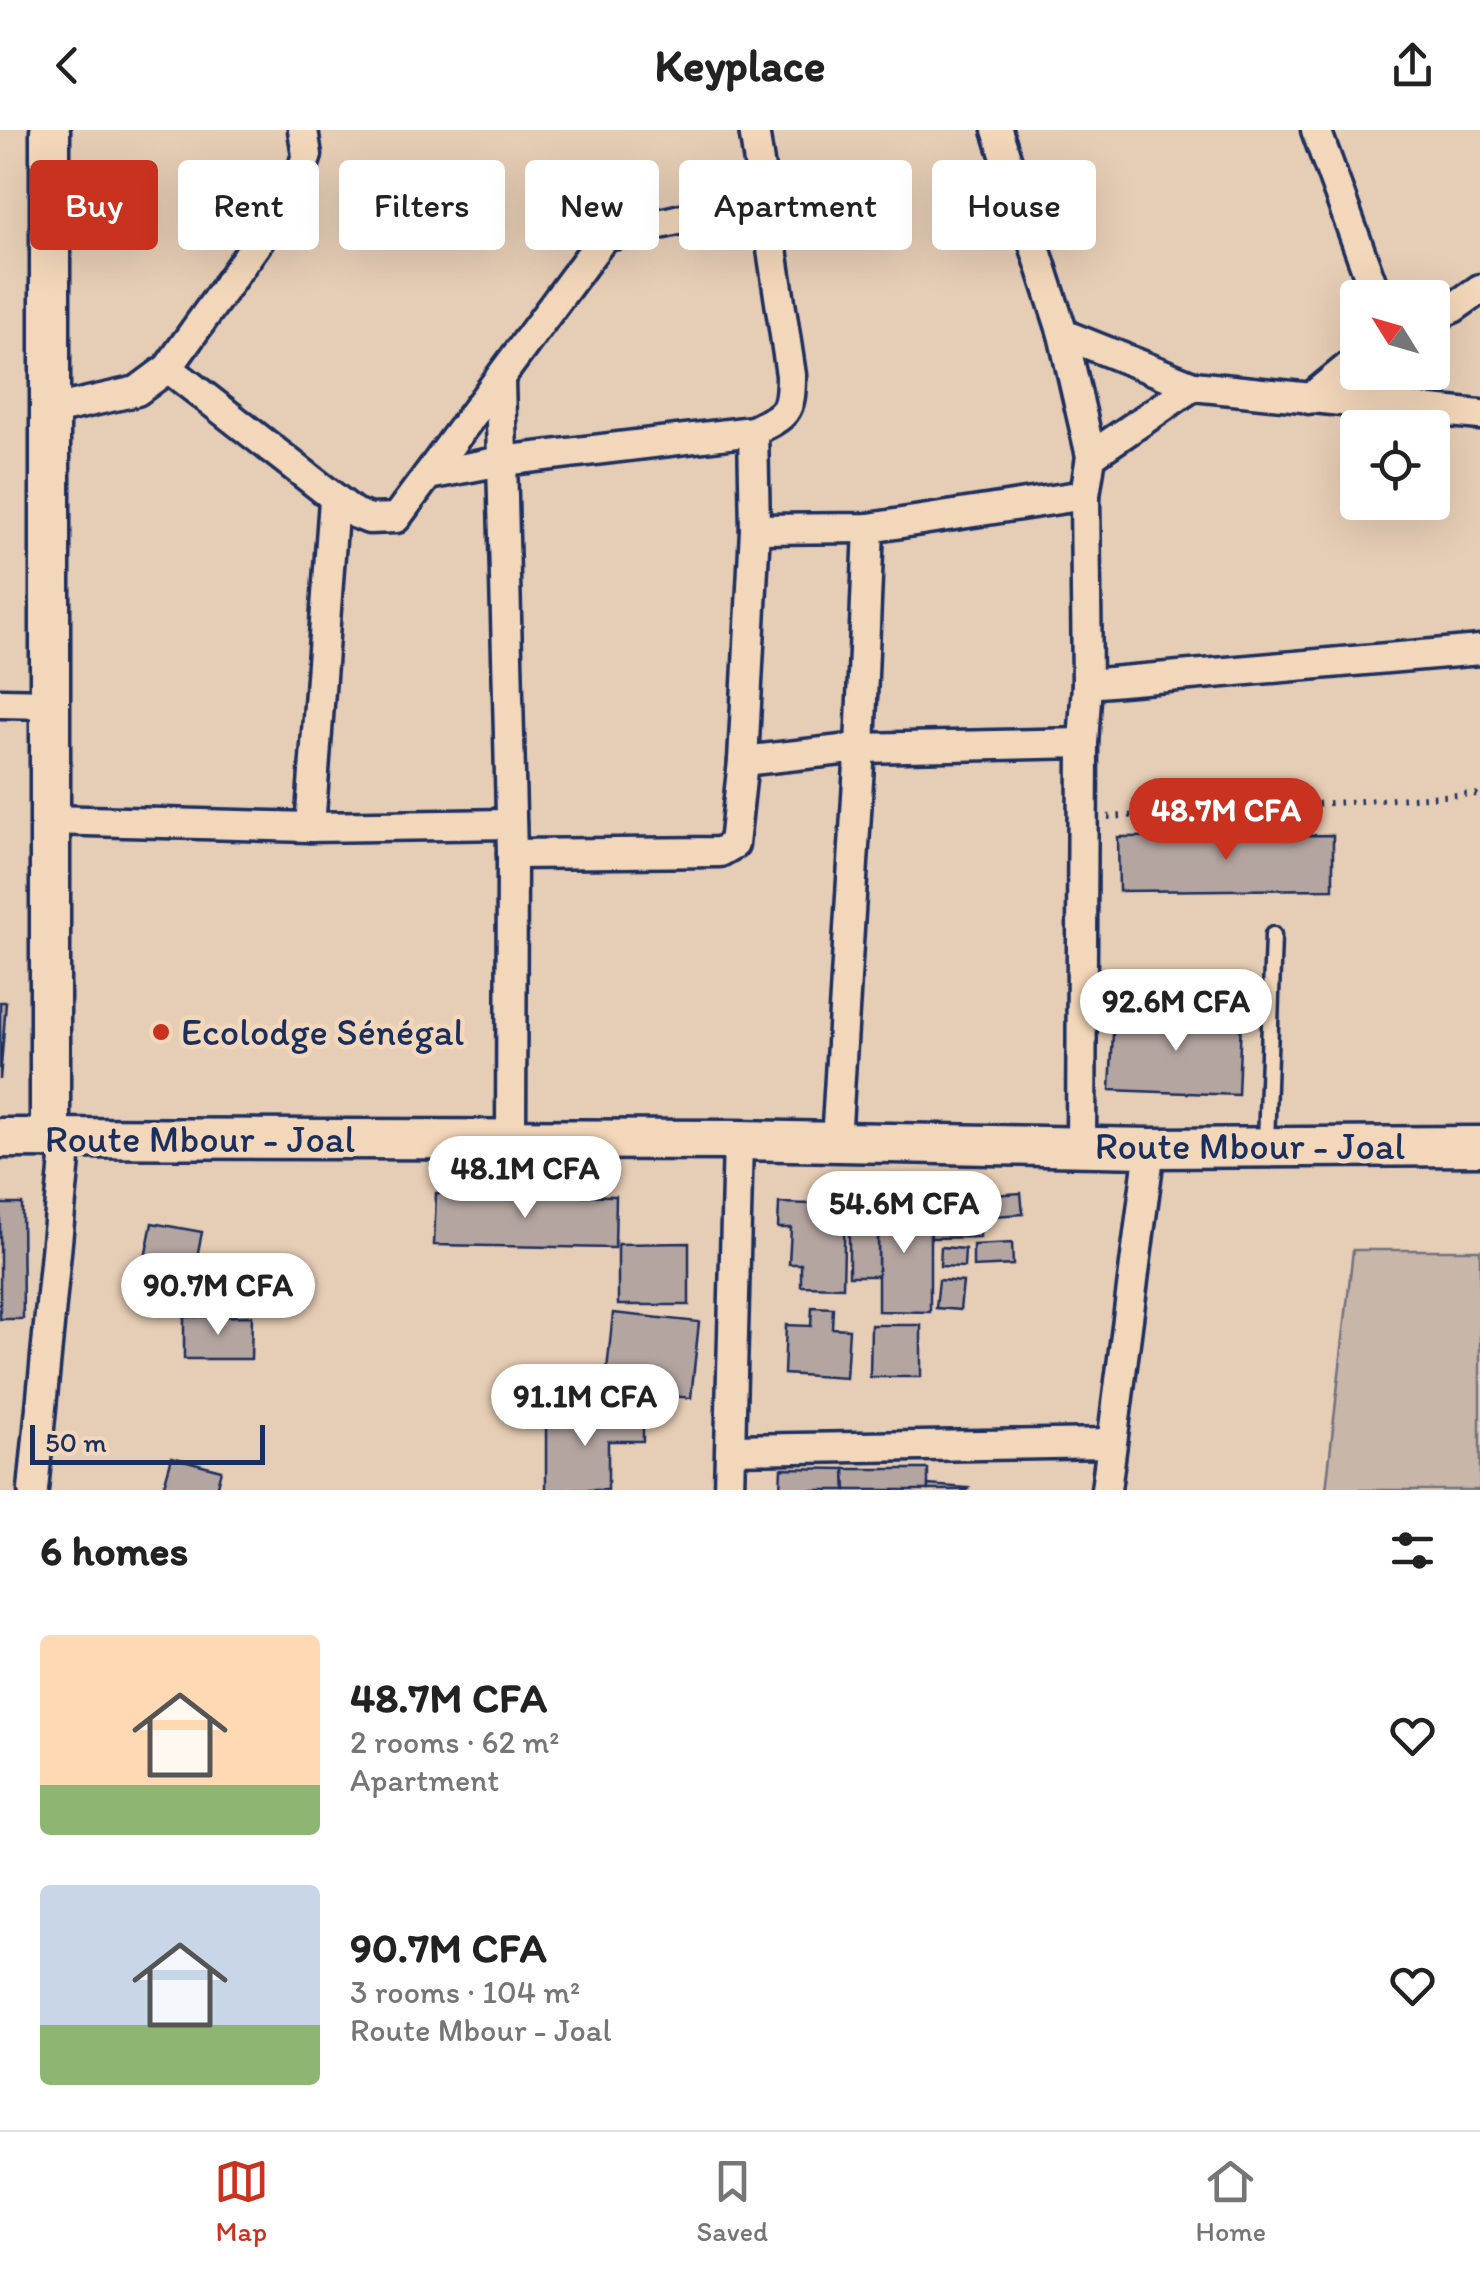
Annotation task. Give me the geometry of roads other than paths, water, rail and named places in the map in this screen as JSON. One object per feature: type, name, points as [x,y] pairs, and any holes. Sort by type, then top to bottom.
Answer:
[{"type":"main road","points":[[50,130],[49,820],[59,1139]]},
{"type":"main road","name":"Route Mbour - Joal","points":[[0,1138],[511,1138],[1150,1148],[1480,1146]]},
{"type":"street","points":[[48,411],[137,390],[168,368],[299,178],[307,155],[303,130]]},
{"type":"street","points":[[754,130],[760,160]]},
{"type":"street","points":[[997,130],[1064,334],[1091,456],[1085,496],[1082,1146]]},
{"type":"street","points":[[1316,130],[1370,280]]},
{"type":"street","points":[[168,368],[334,500],[369,520],[396,518],[604,238],[679,218]]},
{"type":"street","points":[[428,476],[502,461],[753,431],[783,416],[791,400],[791,375],[774,250]]},
{"type":"street","points":[[1450,310],[1480,289]]},
{"type":"street","points":[[1064,334],[1193,386],[1480,416]]},
{"type":"street","points":[[1308,399],[1340,373]]},
{"type":"street","points":[[500,380],[512,854],[511,1138]]},
{"type":"street","points":[[1091,456],[1193,386]]},
{"type":"street","points":[[512,854],[720,852],[734,844],[743,761],[754,530],[753,431]]},
{"type":"street","points":[[754,530],[869,528],[1085,496]]},
{"type":"street","points":[[310,827],[334,500]]},
{"type":"street","points":[[836,1142],[869,528]]},
{"type":"street","points":[[1087,684],[1480,650]]},
{"type":"street","points":[[0,703],[51,704]]},
{"type":"street","points":[[743,761],[860,748],[1084,743]]},
{"type":"street","points":[[49,820],[310,827],[511,824]]},
{"type":"street","points":[[33,1490],[59,1139]]},
{"type":"street","points":[[729,1490],[738,1140]]},
{"type":"street","points":[[1106,1490],[1150,1148]]},
{"type":"street","points":[[731,1449],[1111,1442]]},
{"type":"lane","points":[[1266,1147],[1273,934]]},
{"type":"place","name":"Ecolodge Sénégal","points":[[161,1032]]}]
